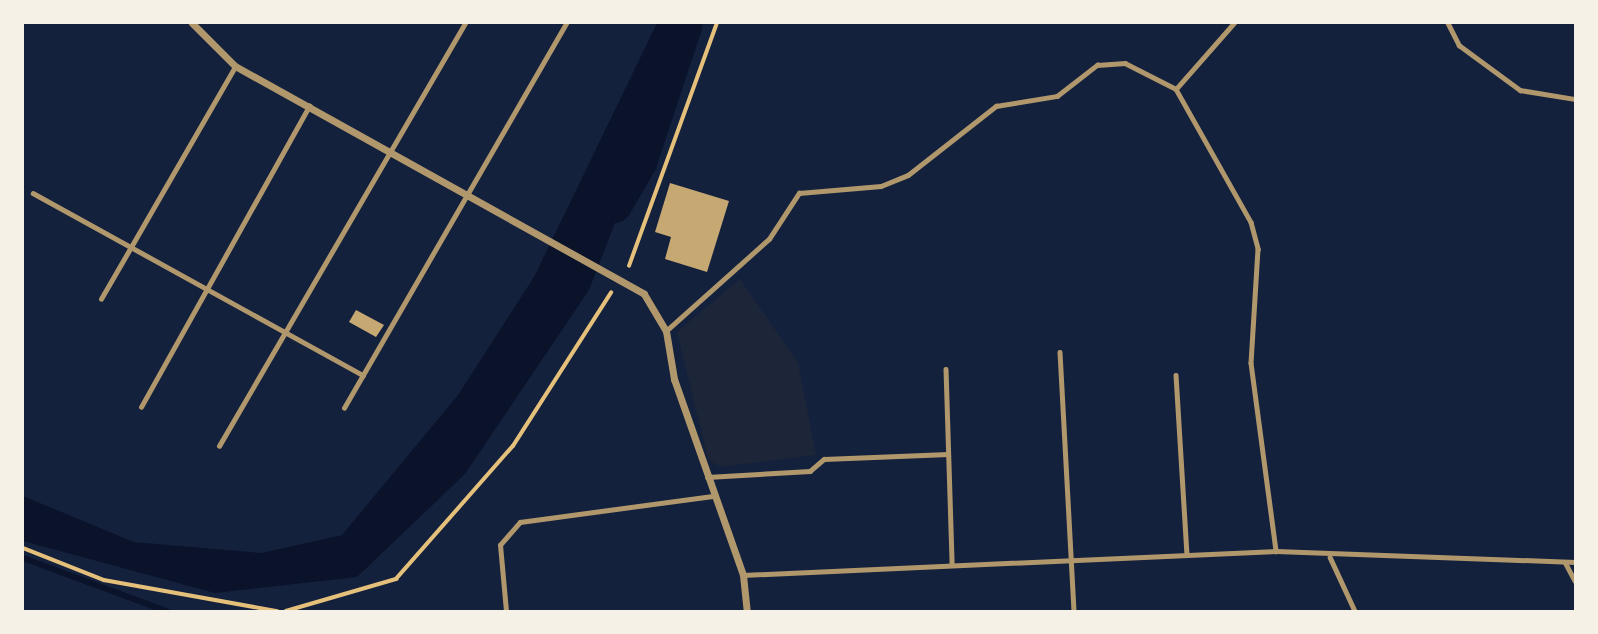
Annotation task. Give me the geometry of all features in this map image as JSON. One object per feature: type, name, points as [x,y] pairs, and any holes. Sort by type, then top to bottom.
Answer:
[{"type":"street","points":[[192,23],[235,66],[468,197],[549,238],[644,294],[666,331],[674,379],[712,495],[743,575],[747,611]]},
{"type":"lane","points":[[219,446],[465,23]]},
{"type":"lane","points":[[344,408],[566,23]]},
{"type":"lane","points":[[1176,89],[1234,23]]},
{"type":"lane","points":[[1448,23],[1459,46],[1520,90],[1575,99]]},
{"type":"lane","points":[[666,331],[769,239],[799,193],[881,186],[908,174],[996,106],[1057,96],[1097,65],[1125,63],[1176,89],[1251,222],[1258,249],[1251,363],[1276,551]]},
{"type":"lane","points":[[101,299],[235,66]]},
{"type":"lane","points":[[141,407],[309,106]]},
{"type":"lane","points":[[33,193],[363,375]]},
{"type":"lane","points":[[1060,352],[1073,611]]},
{"type":"lane","points":[[946,369],[952,565]]},
{"type":"lane","points":[[1176,375],[1187,555]]},
{"type":"lane","points":[[707,477],[810,471],[824,459],[948,454]]},
{"type":"lane","points":[[506,611],[500,545],[520,522],[712,495]]},
{"type":"lane","points":[[743,575],[1070,558],[1276,551],[1330,557],[1575,562]]},
{"type":"lane","points":[[1330,557],[1355,611]]},
{"type":"lane","points":[[1565,562],[1575,580]]},
{"type":"path","points":[[629,266],[717,23]]},
{"type":"path","points":[[286,611],[396,579],[513,446],[611,293]]},
{"type":"path","points":[[23,548],[104,580],[277,611]]},
{"type":"shaded area","points":[[657,23],[693,23],[589,290],[465,474],[357,577],[215,593],[23,541],[23,496],[134,542],[261,553],[342,535],[458,395],[534,277]]},
{"type":"shaded area","points":[[740,279],[798,363],[816,455],[720,467],[708,459],[677,332]]},
{"type":"building","points":[[670,183],[729,201],[707,272],[665,259],[671,237],[655,232]]},
{"type":"building","points":[[356,310],[384,325],[376,337],[349,322]]},
{"type":"waterway","points":[[614,205],[639,162],[685,23]]},
{"type":"waterway","points":[[23,558],[166,611]]}]
